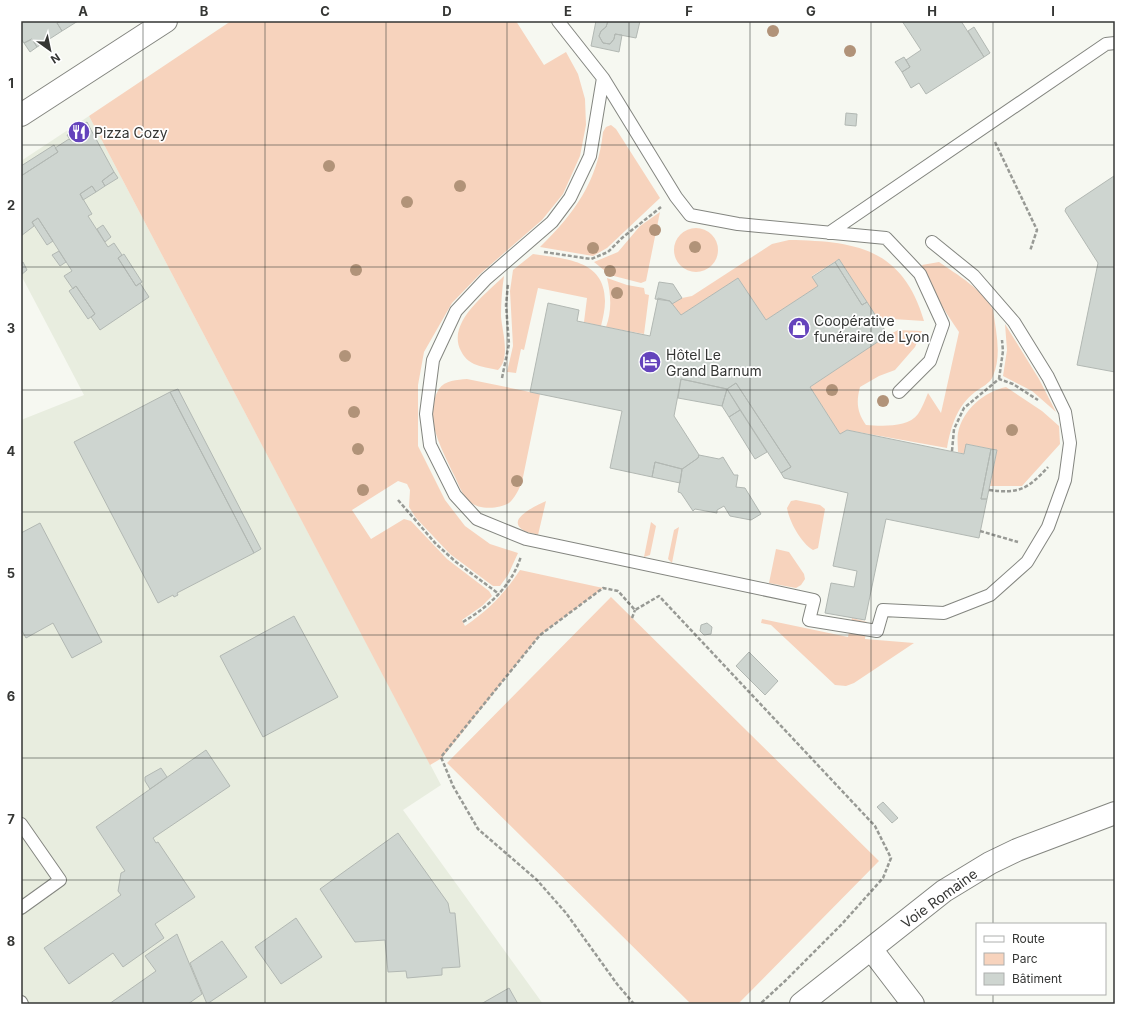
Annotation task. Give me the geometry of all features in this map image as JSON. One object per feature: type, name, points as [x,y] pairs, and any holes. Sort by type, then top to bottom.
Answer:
[{"type":"street","points":[[21,115],[166,21]]},
{"type":"street","name":"Voie Romaine","points":[[801,1004],[944,891],[990,863],[1017,850],[1115,814]]},
{"type":"street","points":[[871,949],[913,1004]]},
{"type":"lane","points":[[560,21],[603,78],[676,197],[690,215],[738,224],[886,238],[920,274],[943,324],[930,361],[899,392]]},
{"type":"lane","points":[[829,232],[1106,44],[1115,43]]},
{"type":"lane","points":[[603,78],[590,156],[570,198],[552,222],[486,280],[456,311],[433,360],[426,414],[430,445],[455,496],[477,519],[526,539],[814,600],[809,620],[877,631],[882,610],[944,613],[990,595],[1027,562],[1048,527],[1065,480],[1070,443],[1067,424],[1065,412],[1048,377],[1014,322],[974,276],[932,242]]},
{"type":"lane","points":[[21,824],[60,880],[21,908]]},
{"type":"path","points":[[989,124],[992,136],[1037,230],[1030,251]]},
{"type":"path","points":[[525,246],[537,251],[592,259],[608,252],[642,221],[676,197]]},
{"type":"path","points":[[502,378],[509,344],[506,305],[509,274],[506,262]]},
{"type":"path","points":[[952,451],[954,429],[964,408],[999,379],[1003,351],[1000,306]]},
{"type":"path","points":[[999,379],[1032,395],[1067,424]]},
{"type":"path","points":[[989,490],[1014,491],[1026,488],[1037,479],[1070,443]]},
{"type":"path","points":[[398,500],[436,544],[456,562],[499,594]]},
{"type":"path","points":[[980,531],[1036,546]]},
{"type":"path","points":[[463,622],[484,609],[499,594],[519,562],[526,539]]},
{"type":"path","points":[[634,1004],[617,984],[566,913],[537,880],[478,829],[453,786],[442,757],[540,635],[603,588],[618,592],[635,610]]},
{"type":"path","points":[[632,618],[635,610],[659,596],[875,826],[891,858],[883,878],[847,918],[784,982],[760,1004]]},
{"type":"shaded area","points":[[89,116],[441,785],[403,810],[543,1004],[21,1004],[21,420],[84,395],[21,275],[21,161]]},
{"type":"green space","points":[[231,21],[516,21],[544,65],[566,52],[578,74],[585,99],[586,125],[580,156],[563,194],[542,220],[480,274],[452,303],[424,352],[418,385],[418,446],[445,500],[465,526],[490,544],[518,553],[508,575],[500,586],[493,586],[450,554],[416,518],[409,507],[410,490],[407,484],[398,481],[352,510],[371,539],[404,519],[411,521],[447,559],[489,591],[492,596],[482,606],[462,620],[465,626],[496,601],[520,570],[603,588],[539,636],[442,758],[430,765],[89,116]]},
{"type":"green space","points":[[611,125],[616,129],[660,198],[607,248],[593,256],[540,247],[574,209],[582,196],[596,166],[603,132],[606,127]]},
{"type":"green space","points":[[660,212],[646,281],[641,283],[610,275],[594,262],[618,252],[640,226]]},
{"type":"green space","points":[[692,228],[700,228],[712,234],[718,246],[718,254],[712,266],[700,272],[692,272],[680,266],[674,254],[674,246],[680,234]]},
{"type":"green space","points":[[789,240],[836,243],[856,247],[874,254],[890,264],[904,278],[915,297],[924,321],[877,318],[839,259],[812,276],[818,286],[766,320],[738,278],[681,315],[672,304],[682,298],[692,296],[772,244]]},
{"type":"green space","points":[[533,254],[569,260],[581,264],[590,269],[598,277],[603,287],[605,301],[601,326],[584,322],[587,298],[538,288],[524,350],[521,349],[516,373],[507,372],[513,346],[510,291],[513,270]]},
{"type":"green space","points":[[939,262],[961,277],[984,296],[993,310],[998,352],[996,368],[992,379],[975,392],[959,410],[953,424],[947,448],[847,430],[840,434],[810,387],[898,330],[922,331],[915,347],[895,370],[879,376],[860,387],[858,407],[863,420],[866,425],[879,426],[908,422],[914,419],[918,414],[928,393],[941,413],[959,332],[938,300],[922,265]]},
{"type":"green space","points":[[504,276],[501,316],[505,352],[502,365],[498,370],[474,364],[466,359],[461,351],[458,340],[459,330],[463,320],[470,310]]},
{"type":"green space","points":[[607,278],[627,285],[644,288],[645,294],[649,295],[644,334],[606,327],[610,303]]},
{"type":"green space","points":[[1005,324],[1039,379],[1056,412],[1032,391],[1003,376],[1007,350]]},
{"type":"green space","points":[[467,379],[540,394],[522,482],[517,493],[509,503],[505,505],[489,508],[474,505],[470,502],[460,489],[439,443],[433,421],[432,410],[434,399],[439,389],[444,384],[455,380]]},
{"type":"green space","points":[[1006,387],[1042,411],[1059,426],[1060,444],[1022,486],[990,486],[997,450],[967,444],[964,454],[958,452],[958,433],[965,416],[982,397],[998,389]]},
{"type":"green space","points":[[796,500],[820,505],[825,509],[818,548],[813,550],[800,537],[788,513],[787,508],[791,501]]},
{"type":"green space","points":[[546,501],[538,535],[526,532],[518,526],[520,517],[530,509]]},
{"type":"green space","points":[[651,522],[656,526],[650,555],[644,557]]},
{"type":"green space","points":[[679,527],[672,563],[668,559],[674,530]]},
{"type":"green space","points":[[776,549],[789,552],[804,574],[805,579],[801,585],[796,588],[769,583]]},
{"type":"green space","points":[[611,597],[879,861],[738,1004],[691,1004],[447,763]]},
{"type":"green space","points":[[852,618],[867,622],[865,639],[914,643],[854,683],[846,686],[835,685],[771,625],[761,623],[762,619],[848,637]]},
{"type":"building","points":[[21,21],[61,21],[57,23],[62,31],[37,47],[32,39],[24,43],[21,39]]},
{"type":"building","points":[[61,21],[78,21],[62,31],[57,23]]},
{"type":"building","points":[[596,21],[608,21],[606,27],[601,31],[599,36],[603,43],[610,44],[614,39],[615,34],[622,35],[619,52],[591,46]]},
{"type":"building","points":[[608,21],[640,21],[636,38],[615,34],[614,39],[610,44],[603,43],[599,36],[601,31],[606,27]]},
{"type":"building","points":[[902,21],[961,21],[984,57],[926,94],[919,83],[911,88],[902,72],[910,67],[906,60],[921,50]]},
{"type":"building","points":[[974,27],[990,53],[984,57],[968,31]]},
{"type":"building","points":[[32,39],[37,47],[30,52],[24,43]]},
{"type":"building","points":[[904,57],[910,67],[902,72],[895,62]]},
{"type":"building","points":[[846,113],[857,114],[856,126],[845,125]]},
{"type":"building","name":"Pizza Cozy","points":[[87,122],[90,128],[71,141],[67,135]]},
{"type":"building","points":[[90,128],[114,172],[102,181],[105,186],[96,192],[92,186],[80,194],[92,214],[88,216],[108,247],[114,243],[122,255],[118,258],[136,286],[140,283],[149,297],[100,330],[91,317],[95,314],[76,286],[73,289],[64,276],[72,271],[38,218],[32,222],[34,226],[21,236],[21,176],[58,152],[55,148],[69,139],[71,141]]},
{"type":"building","points":[[54,145],[58,152],[21,176],[21,166]]},
{"type":"building","points":[[114,172],[118,178],[105,186],[102,181]]},
{"type":"building","points":[[1114,176],[1115,372],[1077,365],[1098,263],[1065,211],[1066,208]]},
{"type":"building","points":[[92,186],[96,192],[83,200],[80,194]]},
{"type":"building","points":[[38,218],[53,241],[47,245],[32,222]]},
{"type":"building","points":[[103,225],[111,237],[105,242],[97,229]]},
{"type":"building","points":[[59,251],[66,262],[60,266],[52,255]]},
{"type":"building","points":[[124,254],[142,282],[136,286],[118,258]]},
{"type":"building","points":[[839,259],[867,302],[862,305],[835,262]]},
{"type":"building","points":[[23,262],[27,270],[21,275],[21,263]]},
{"type":"building","points":[[835,262],[862,305],[867,302],[888,335],[810,387],[840,434],[847,430],[964,454],[966,444],[991,449],[981,499],[987,499],[979,538],[886,519],[865,620],[825,613],[831,583],[854,587],[857,571],[833,566],[848,493],[784,478],[781,473],[791,467],[736,383],[727,389],[681,379],[674,416],[699,455],[698,458],[682,469],[655,462],[652,477],[610,468],[622,411],[530,392],[548,303],[579,310],[577,321],[650,336],[658,298],[670,301],[681,315],[738,278],[766,320],[818,286],[812,277]]},
{"type":"building","points":[[659,282],[673,284],[682,298],[672,304],[670,301],[655,299]]},
{"type":"building","points":[[76,286],[95,314],[88,319],[69,291]]},
{"type":"building","points":[[681,379],[727,389],[722,406],[678,398]]},
{"type":"building","points":[[736,383],[791,467],[781,473],[727,389]]},
{"type":"building","points":[[178,389],[261,549],[254,553],[170,392]]},
{"type":"building","points":[[727,389],[740,410],[729,417],[722,406]]},
{"type":"building","points":[[170,392],[254,553],[177,593],[178,595],[174,597],[173,595],[158,603],[74,442]]},
{"type":"building","points":[[740,410],[767,452],[755,459],[729,417]]},
{"type":"building","points":[[991,449],[997,450],[987,499],[981,499]]},
{"type":"building","points":[[699,455],[719,459],[723,457],[734,475],[738,475],[736,487],[745,488],[761,514],[751,520],[730,516],[724,506],[717,510],[717,513],[695,509],[693,511],[681,493],[678,492],[681,470],[698,458]]},
{"type":"building","points":[[655,462],[682,469],[680,483],[652,477]]},
{"type":"building","points":[[40,523],[102,642],[72,658],[53,623],[26,638],[21,629],[21,533]]},
{"type":"building","points":[[294,616],[338,697],[263,737],[220,656]]},
{"type":"building","points":[[707,623],[712,627],[711,634],[704,635],[700,631],[701,625]]},
{"type":"building","points":[[749,652],[778,681],[765,695],[736,666]]},
{"type":"building","points":[[206,750],[230,786],[153,838],[156,843],[158,842],[195,897],[155,924],[164,938],[123,967],[113,953],[69,984],[44,948],[121,895],[118,891],[121,873],[125,871],[96,827]]},
{"type":"building","points":[[161,768],[167,777],[150,789],[145,781],[145,777]]},
{"type":"building","points":[[883,802],[898,818],[892,823],[877,807]]},
{"type":"building","points":[[398,833],[448,903],[450,913],[455,913],[460,967],[442,968],[442,975],[407,978],[406,971],[388,972],[385,940],[355,942],[320,889]]},
{"type":"building","points":[[296,918],[322,957],[281,984],[255,947]]},
{"type":"building","points":[[177,934],[202,994],[188,1004],[109,1004],[156,971],[145,956]]},
{"type":"building","points":[[222,941],[247,977],[207,1004],[190,963]]},
{"type":"building","points":[[509,988],[518,1004],[481,1004]]},
{"type":"place","name":"Pizza Cozy","points":[[79,132]]},
{"type":"place","name":"Coopérative funéraire de Lyon","points":[[799,328]]},
{"type":"place","name":"Hôtel Le Grand Barnum","points":[[650,362]]}]
